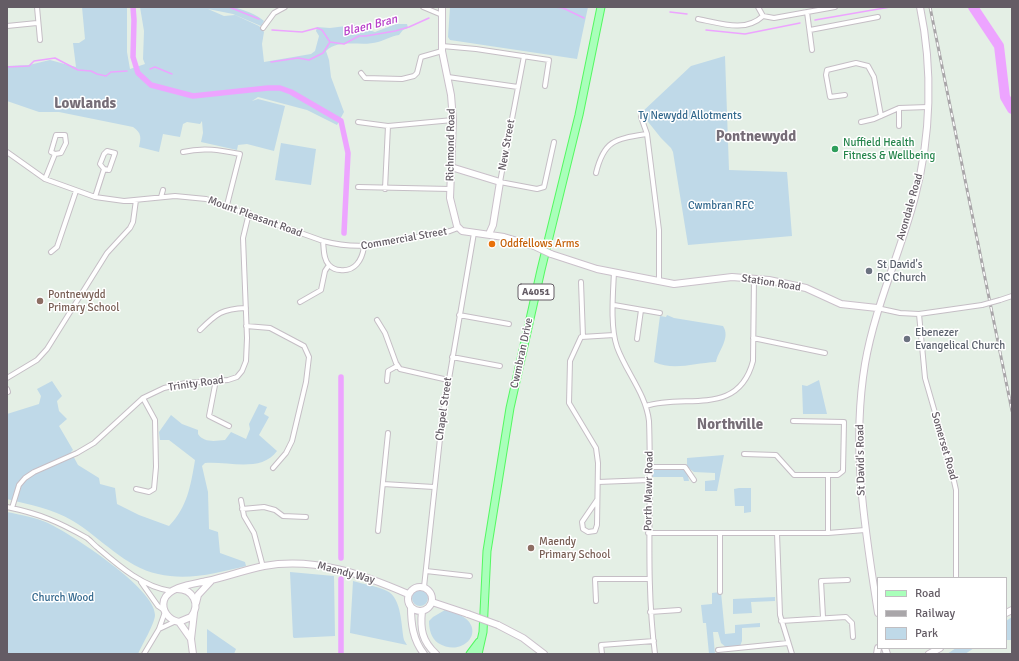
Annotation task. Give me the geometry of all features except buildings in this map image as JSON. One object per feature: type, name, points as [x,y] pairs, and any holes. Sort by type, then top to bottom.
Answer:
[{"type":"main road","name":"Cwmbran Drive","points":[[478,654],[483,632],[487,551],[510,408],[541,270],[579,115],[601,7]]},
{"type":"main road","name":"Cwmbran Drive","points":[[470,654],[478,645],[483,632]]},
{"type":"street","points":[[37,7],[40,40]]},
{"type":"street","points":[[263,28],[274,13],[285,7]]},
{"type":"street","points":[[423,7],[442,15]]},
{"type":"street","name":"Richmond Road","points":[[442,7],[442,49],[448,76],[453,120],[450,198],[458,228]]},
{"type":"street","points":[[758,7],[763,16]]},
{"type":"street","points":[[763,16],[774,18],[835,7]]},
{"type":"street","name":"Avondale Road","points":[[877,308],[914,198],[923,157],[928,107],[928,50],[920,7]]},
{"type":"street","points":[[807,12],[812,50]]},
{"type":"street","points":[[698,20],[745,26],[755,23],[763,16]]},
{"type":"street","points":[[810,30],[878,17]]},
{"type":"street","points":[[7,26],[38,23]]},
{"type":"street","points":[[361,73],[365,78],[409,78],[417,73],[420,57],[442,49],[524,56],[549,60],[545,86]]},
{"type":"street","name":"New Street","points":[[489,234],[493,224],[524,56]]},
{"type":"street","points":[[845,95],[830,97],[826,75],[827,70],[856,63],[868,66],[874,77],[881,116]]},
{"type":"street","points":[[448,76],[518,87]]},
{"type":"street","points":[[862,122],[899,108],[928,107]]},
{"type":"street","points":[[899,108],[899,126]]},
{"type":"street","points":[[641,117],[647,134],[659,230],[658,282]]},
{"type":"street","points":[[358,122],[388,126],[453,120]]},
{"type":"street","points":[[385,189],[388,126]]},
{"type":"street","points":[[596,173],[601,154],[607,147],[624,139],[647,134]]},
{"type":"street","points":[[56,135],[65,135],[66,143],[61,153],[55,154],[51,152],[51,148],[56,135]]},
{"type":"street","points":[[451,167],[500,182],[537,189],[542,188],[545,185],[554,142]]},
{"type":"street","points":[[183,152],[199,148],[218,149],[240,154],[227,205]]},
{"type":"street","points":[[107,151],[115,153],[109,170],[104,169],[100,164],[104,154],[107,151]]},
{"type":"street","name":"Mount Pleasant Road","points":[[7,152],[45,179],[95,197],[115,201],[161,197],[193,197],[227,205],[323,241]]},
{"type":"street","points":[[45,179],[55,154]]},
{"type":"street","points":[[95,197],[104,169]]},
{"type":"street","points":[[358,188],[450,189]]},
{"type":"street","points":[[161,197],[163,190]]},
{"type":"street","points":[[51,252],[56,247],[76,191]]},
{"type":"street","points":[[7,378],[37,360],[47,349],[107,253],[130,228],[133,222],[136,200]]},
{"type":"street","name":"Trinity Road","points":[[9,507],[19,485],[25,478],[34,472],[77,454],[94,443],[143,398],[164,388],[186,383],[228,380],[236,377],[242,371],[246,361],[246,308],[243,238],[249,213]]},
{"type":"street","name":"Commercial Street","points":[[323,241],[341,245],[364,247],[440,233],[458,228],[462,231],[516,239],[551,254]]},
{"type":"street","name":"Chapel Street","points":[[424,587],[434,487],[448,380],[474,233]]},
{"type":"street","points":[[323,241],[324,254],[329,265],[342,270],[352,269],[362,256],[364,247]]},
{"type":"street","name":"Station Road","points":[[551,254],[574,263],[658,282],[680,284],[724,277],[754,278],[806,288],[841,304],[877,308],[900,313],[919,314],[982,305],[1012,296]]},
{"type":"street","points":[[300,302],[321,290],[326,269],[329,265]]},
{"type":"street","name":"Porth Mawr Road","points":[[614,272],[614,335],[618,348],[646,406],[649,421],[648,579],[655,654]]},
{"type":"street","points":[[646,406],[712,400],[731,392],[742,384],[749,373],[753,361],[754,278]]},
{"type":"street","points":[[581,282],[583,337]]},
{"type":"street","points":[[614,305],[660,313]]},
{"type":"street","points":[[200,330],[220,312],[227,309],[246,308]]},
{"type":"street","name":"St David's Road","points":[[877,308],[865,364],[860,410],[859,460],[865,530],[877,607]]},
{"type":"street","points":[[637,339],[641,310]]},
{"type":"street","name":"Somerset Road","points":[[919,314],[925,378],[956,490],[956,577]]},
{"type":"street","points":[[459,315],[509,324]]},
{"type":"street","points":[[377,320],[385,333],[397,366],[406,371],[448,380]]},
{"type":"street","points":[[246,326],[270,328],[304,346],[310,357],[306,382],[292,441],[286,453],[273,468]]},
{"type":"street","points":[[597,500],[582,522],[582,528],[586,532],[592,532],[596,528],[598,482],[596,448],[569,403],[570,361],[579,340],[583,337],[614,335]]},
{"type":"street","points":[[753,338],[824,353]]},
{"type":"street","points":[[452,357],[500,366]]},
{"type":"street","points":[[387,381],[388,371],[397,366]]},
{"type":"street","points":[[216,380],[209,416],[229,426]]},
{"type":"street","points":[[136,489],[149,492],[154,489],[156,467],[155,420],[143,398]]},
{"type":"street","points":[[744,454],[776,455],[794,475],[828,475],[838,474],[843,471],[844,422],[794,421]]},
{"type":"street","points":[[378,531],[388,433]]},
{"type":"street","points":[[649,468],[685,467],[694,480]]},
{"type":"street","points":[[828,475],[828,533]]},
{"type":"street","points":[[598,482],[649,480]]},
{"type":"street","points":[[383,484],[434,487]]},
{"type":"street","points":[[241,500],[242,509],[254,533],[263,566]]},
{"type":"street","name":"Maendy Way","points":[[9,507],[42,514],[93,543],[141,581],[156,588],[188,591],[195,598],[196,603]]},
{"type":"street","points":[[242,509],[264,507],[275,510],[284,516],[306,517]]},
{"type":"street","points":[[648,533],[828,533],[865,530]]},
{"type":"street","points":[[720,533],[720,592]]},
{"type":"street","points":[[777,533],[781,621],[792,654]]},
{"type":"street","name":"Maendy Way","points":[[174,590],[263,566],[304,563],[322,565],[371,579],[408,594]]},
{"type":"street","points":[[426,571],[470,576]]},
{"type":"street","points":[[596,601],[595,579],[648,579]]},
{"type":"street","points":[[193,654],[191,639],[198,595],[204,586],[212,580]]},
{"type":"street","points":[[823,617],[821,581],[848,580]]},
{"type":"street","name":"Maendy Way","points":[[141,581],[158,606],[168,616],[178,621],[191,639]]},
{"type":"street","points":[[411,607],[422,611],[428,608],[432,602],[431,592],[424,587],[413,588],[408,594],[414,637],[424,654]]},
{"type":"street","points":[[144,654],[159,629],[164,611],[165,598],[174,590]]},
{"type":"street","points":[[432,602],[498,625],[523,638],[544,654]]},
{"type":"street","points":[[650,612],[678,610]]},
{"type":"street","points":[[422,611],[422,633],[429,648],[436,654]]},
{"type":"street","points":[[159,629],[178,621],[188,620],[194,613]]},
{"type":"street","points":[[781,621],[842,616],[849,618],[852,623],[853,637]]},
{"type":"street","points":[[602,654],[602,645],[654,641]]},
{"type":"street","points":[[718,650],[788,643]]},
{"type":"street","points":[[929,654],[938,649]]},
{"type":"green space","points":[[82,7],[127,7],[127,52],[130,69],[145,64],[143,59],[144,31],[140,7],[234,7],[250,12],[264,21],[261,26],[233,14],[208,9],[224,16],[235,15],[259,26],[264,32],[262,44],[264,62],[311,54],[315,51],[319,36],[316,31],[317,27],[330,28],[354,25],[375,32],[396,24],[407,24],[408,28],[403,30],[399,35],[378,42],[337,45],[326,51],[329,60],[331,77],[344,112],[337,125],[307,110],[258,97],[252,101],[258,99],[285,106],[274,151],[247,144],[238,145],[237,150],[201,142],[203,133],[202,121],[200,124],[187,122],[183,124],[180,137],[163,134],[159,152],[139,147],[140,136],[138,131],[133,127],[59,112],[39,112],[7,101],[7,66],[29,65],[50,60],[76,67],[73,43],[79,43],[85,39]]},
{"type":"green space","points":[[450,7],[588,7],[577,59],[450,40],[448,37]]},
{"type":"green space","points":[[725,56],[729,170],[787,172],[792,236],[688,245],[673,152],[641,113],[691,66]]},
{"type":"green space","points":[[281,143],[316,149],[311,185],[275,180]]},
{"type":"green space","points":[[667,315],[674,318],[723,326],[726,335],[716,362],[684,366],[669,366],[654,362],[660,316],[666,317]]},
{"type":"green space","points":[[819,380],[827,414],[803,414],[802,385],[807,386]]},
{"type":"green space","points":[[52,381],[62,396],[57,401],[59,411],[67,419],[59,426],[73,450],[71,452],[78,465],[99,478],[100,484],[115,488],[117,504],[139,515],[169,526],[180,512],[184,504],[190,487],[195,460],[169,440],[160,440],[159,432],[171,415],[182,424],[198,430],[198,434],[203,439],[214,441],[225,440],[231,432],[246,439],[250,429],[249,424],[259,404],[267,407],[264,414],[269,417],[259,435],[277,451],[270,458],[253,464],[205,463],[202,466],[208,492],[209,529],[218,532],[220,553],[245,562],[246,566],[202,575],[180,577],[158,574],[124,559],[73,521],[57,513],[41,507],[7,499],[7,414],[39,404],[41,396],[37,389]]},
{"type":"green space","points":[[724,455],[717,491],[705,491],[705,481],[715,480],[715,473],[694,472],[687,467],[687,458]]},
{"type":"green space","points":[[684,469],[687,471],[689,481],[684,481],[683,477],[653,477],[653,470]]},
{"type":"green space","points":[[751,488],[751,512],[744,513],[744,506],[735,506],[734,489]]},
{"type":"green space","name":"Church Wood","points":[[7,512],[38,519],[75,538],[128,577],[142,591],[152,604],[155,615],[151,628],[138,654],[7,654]]},
{"type":"green space","points":[[290,572],[334,576],[335,636],[293,637]]},
{"type":"green space","points":[[353,581],[379,588],[392,595],[398,606],[404,640],[407,645],[350,633]]},
{"type":"green space","points":[[420,590],[426,592],[428,598],[426,604],[420,606],[414,604],[412,598],[414,592]]},
{"type":"green space","points":[[721,592],[725,634],[735,633],[735,625],[760,623],[760,627],[742,628],[742,641],[740,646],[727,648],[721,643],[718,632],[713,632],[715,654],[709,654],[706,623],[703,623],[701,605],[712,604],[712,593]]},
{"type":"green space","points":[[775,597],[775,601],[751,602],[752,613],[733,614],[733,599]]},
{"type":"green space","points":[[445,610],[460,615],[469,622],[472,630],[471,637],[466,643],[458,647],[449,647],[438,643],[432,636],[429,621]]},
{"type":"green space","points":[[1012,617],[1012,640],[1007,640],[1007,620]]},
{"type":"green space","points":[[207,629],[236,649],[234,654],[207,654]]},
{"type":"green space","points":[[954,649],[972,649],[965,654],[947,654]]},
{"type":"waterway","points":[[133,7],[133,57],[138,73],[151,85],[193,96],[280,88],[291,92],[341,121],[348,153],[344,233]]},
{"type":"waterway","name":"Blaen Bran","points":[[229,7],[259,19]]},
{"type":"waterway","name":"Blaen Bran","points":[[555,7],[563,8],[584,18]]},
{"type":"waterway","name":"Blaen Bran","points":[[815,20],[890,7]]},
{"type":"waterway","points":[[973,7],[999,46],[1005,97],[1012,109]]},
{"type":"waterway","name":"Blaen Bran","points":[[670,12],[687,14]]},
{"type":"waterway","name":"Blaen Bran","points":[[272,30],[302,32],[317,28],[322,30],[330,42],[344,44],[359,36],[395,31],[409,27],[429,18]]},
{"type":"waterway","name":"Blaen Bran","points":[[706,30],[745,34],[800,23]]},
{"type":"waterway","points":[[271,62],[298,58],[309,60],[323,53],[330,42]]},
{"type":"waterway","points":[[7,67],[29,66],[34,61],[55,58],[78,70],[91,71],[106,76],[111,72],[127,71]]},
{"type":"waterway","points":[[150,69],[155,67],[172,74]]},
{"type":"waterway","points":[[341,377],[341,558]]},
{"type":"waterway","points":[[341,579],[341,654]]},
{"type":"railway","points":[[930,7],[1012,411]]},
{"type":"place","name":"Nuffield Health Fitness & Wellbeing","points":[[835,149]]},
{"type":"place","name":"Oddfellows Arms","points":[[492,244]]},
{"type":"place","name":"St David's RC Church","points":[[869,271]]},
{"type":"place","name":"Pontnewydd Primary School","points":[[40,301]]},
{"type":"place","name":"Ebenezer Evangelical Church","points":[[907,339]]},
{"type":"place","name":"Maendy Primary School","points":[[531,548]]},
{"type":"district","name":"Lowlands","points":[[85,104]]},
{"type":"district","name":"Pontnewydd","points":[[756,137]]},
{"type":"district","name":"Northville","points":[[730,425]]},
{"type":"park label","name":"Ty Newydd Allotments","points":[[690,116]]},
{"type":"park label","name":"Cwmbran RFC","points":[[721,206]]}]
